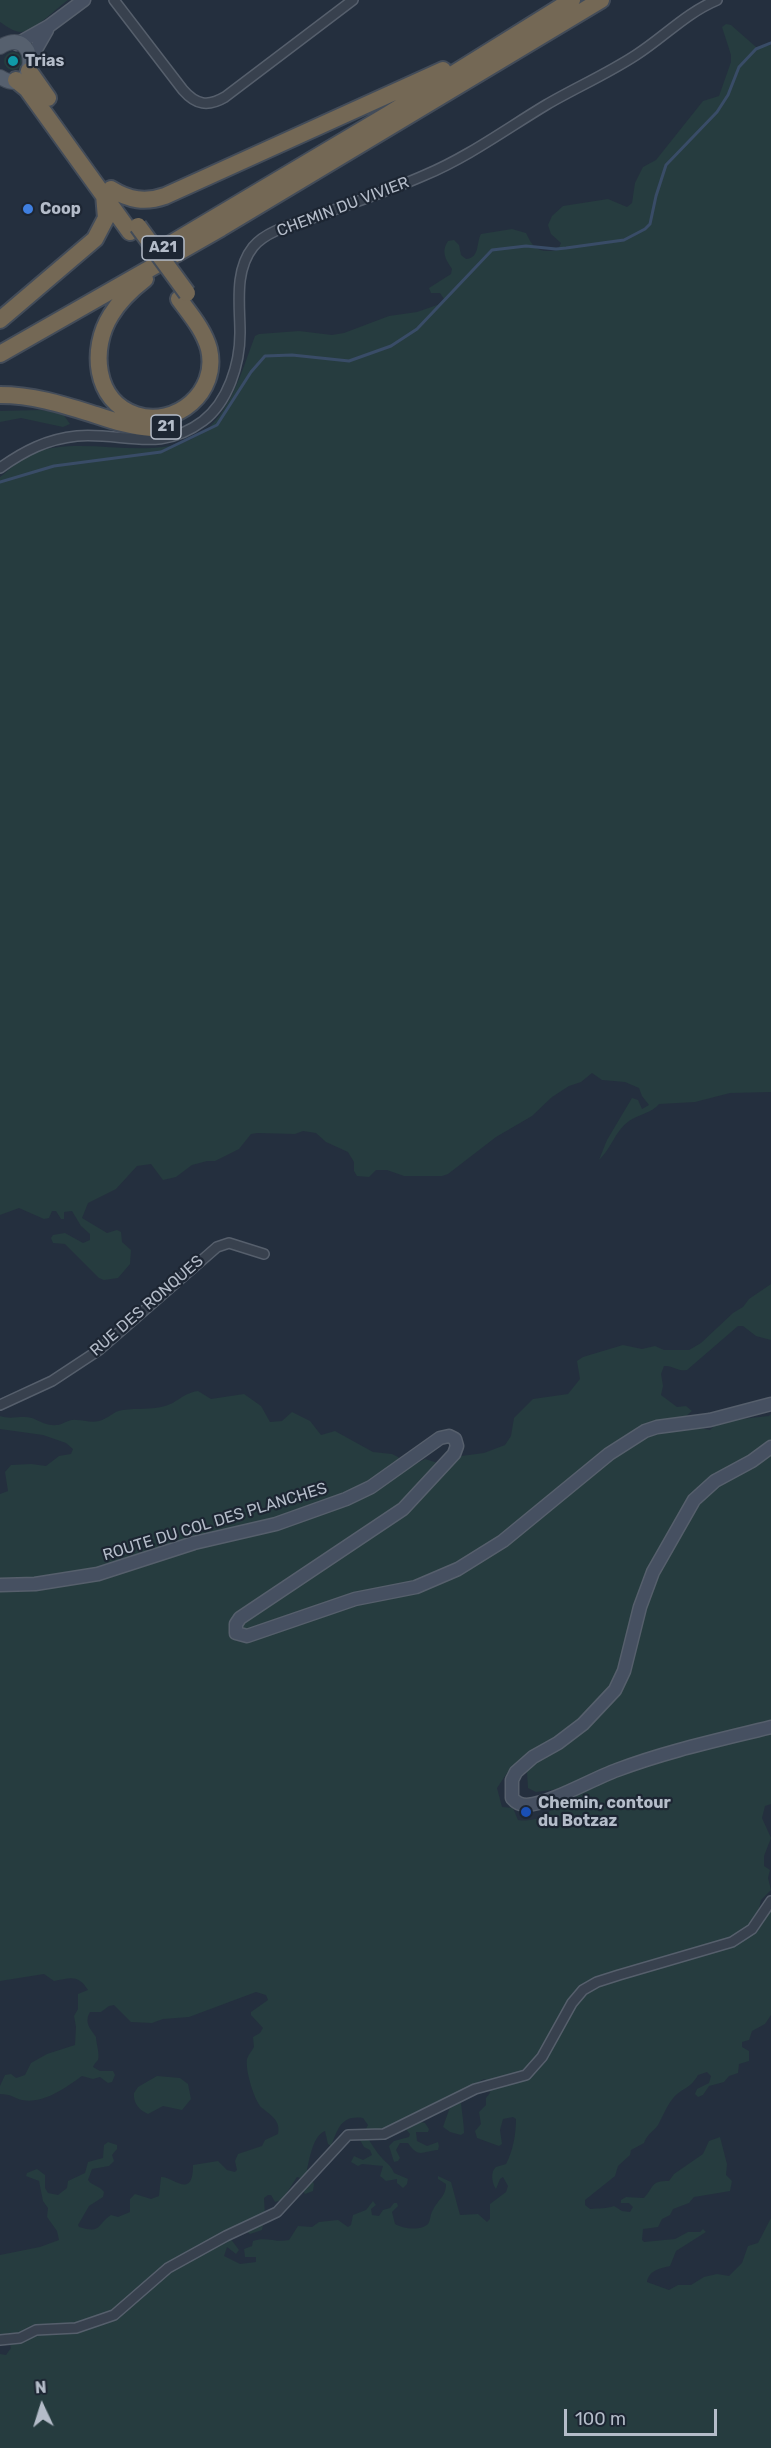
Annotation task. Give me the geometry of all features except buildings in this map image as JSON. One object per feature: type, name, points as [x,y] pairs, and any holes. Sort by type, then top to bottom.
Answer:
[{"type":"highway","points":[[108,191],[139,201],[165,196],[421,81],[567,0]]},
{"type":"highway","name":"A21","points":[[0,354],[182,250],[572,0]]},
{"type":"highway","name":"A21","points":[[0,347],[55,311],[601,0]]},
{"type":"highway","points":[[13,74],[27,88],[108,191],[134,229],[183,296],[207,342],[210,362],[206,383],[196,398],[176,413],[153,418],[132,414],[118,405],[103,385],[98,360],[102,334],[110,315],[125,296],[182,250]]},
{"type":"highway","points":[[0,320],[95,239],[106,218],[108,191]]},
{"type":"highway","name":"21","points":[[0,395],[50,401],[137,427],[160,428],[183,422],[204,406],[213,392],[220,358],[213,330],[183,296]]},
{"type":"main road","points":[[0,47],[17,44],[26,48],[13,74]]},
{"type":"street","points":[[17,44],[49,26],[84,0]]},
{"type":"street","points":[[114,0],[183,90],[193,100],[205,104],[213,103],[225,96],[353,0]]},
{"type":"street","name":"CHEMIN DU VIVIER","points":[[0,468],[32,448],[54,440],[86,436],[160,440],[183,433],[201,422],[223,398],[233,373],[240,340],[241,274],[247,256],[256,244],[279,231],[405,184],[452,162],[562,95],[637,55],[689,15],[717,0]]},
{"type":"street","points":[[13,74],[49,26]]},
{"type":"street","name":"RUE DES RONQUES","points":[[0,1405],[52,1381],[94,1354],[217,1247],[229,1242],[264,1254]]},
{"type":"street","name":"ROUTE DU COL DES PLANCHES","points":[[0,1585],[35,1584],[98,1574],[194,1543],[264,1528],[354,1496],[380,1482],[440,1438],[446,1436],[455,1439],[457,1446],[454,1454],[403,1509],[240,1618],[236,1624],[236,1633],[247,1636],[355,1599],[416,1587],[458,1569],[517,1531],[609,1454],[645,1431],[657,1427],[710,1420],[771,1404]]},
{"type":"street","points":[[771,1447],[752,1461],[715,1481],[694,1500],[652,1572],[624,1671],[615,1690],[583,1724],[524,1764],[512,1780],[512,1798],[524,1805],[542,1802],[589,1781],[646,1760],[703,1743],[771,1727]]},
{"type":"street","points":[[0,2340],[20,2338],[36,2330],[75,2328],[114,2315],[168,2268],[226,2236],[277,2212],[348,2135],[387,2133],[475,2089],[529,2073],[542,2057],[572,2003],[583,1990],[597,1982],[618,1975],[732,1942],[752,1929],[771,1901]]},
{"type":"green space","points":[[0,0],[68,0],[39,24],[21,32],[0,22]]},
{"type":"green space","points":[[726,24],[731,25],[756,47],[771,45],[771,1092],[730,1093],[695,1102],[659,1104],[624,1125],[599,1160],[607,1140],[632,1098],[638,1100],[642,1109],[649,1105],[639,1088],[625,1082],[602,1080],[592,1073],[581,1082],[569,1086],[552,1097],[532,1116],[496,1137],[448,1174],[442,1176],[404,1176],[387,1170],[376,1170],[369,1177],[357,1176],[354,1171],[354,1162],[348,1152],[326,1142],[316,1133],[303,1131],[295,1134],[251,1134],[239,1149],[215,1161],[192,1165],[176,1177],[163,1180],[151,1164],[137,1166],[116,1189],[88,1203],[82,1218],[107,1233],[117,1230],[121,1232],[122,1242],[131,1250],[130,1264],[118,1278],[104,1280],[99,1278],[65,1244],[53,1243],[51,1238],[53,1235],[65,1233],[83,1243],[90,1240],[90,1234],[81,1226],[72,1211],[64,1212],[64,1219],[61,1219],[56,1211],[52,1211],[49,1218],[44,1219],[19,1208],[0,1215],[0,477],[28,455],[57,447],[134,448],[183,443],[204,431],[222,412],[237,384],[255,336],[299,331],[332,335],[344,333],[389,316],[417,312],[443,303],[444,299],[440,293],[431,293],[429,288],[451,274],[452,269],[444,252],[448,241],[454,240],[459,245],[461,255],[466,259],[476,253],[481,234],[512,229],[526,233],[538,249],[558,250],[561,243],[551,234],[548,225],[552,216],[563,206],[608,199],[627,207],[632,203],[635,183],[643,167],[656,160],[703,101],[719,96],[731,62],[722,27]]},
{"type":"green space","points":[[13,52],[19,55],[22,61],[19,67],[13,70],[7,67],[4,61],[7,55]]},
{"type":"green space","points":[[41,410],[63,414],[70,424],[63,427],[21,418],[0,422],[0,411]]},
{"type":"green space","points":[[771,1284],[771,1340],[756,1336],[743,1326],[738,1326],[687,1370],[664,1366],[661,1374],[663,1386],[661,1395],[677,1407],[686,1406],[692,1411],[686,1416],[685,1425],[710,1430],[719,1421],[731,1416],[742,1419],[771,1414],[771,1804],[765,1806],[762,1818],[771,1838],[764,1856],[764,1866],[770,1870],[768,1878],[771,1890],[761,1900],[758,1913],[765,1917],[771,1908],[771,2015],[765,2024],[752,2031],[749,2040],[742,2042],[742,2047],[749,2051],[749,2061],[739,2064],[738,2073],[729,2076],[724,2082],[709,2086],[703,2095],[698,2097],[695,2094],[697,2089],[709,2083],[711,2076],[707,2072],[698,2075],[672,2100],[658,2125],[644,2143],[631,2150],[630,2155],[618,2166],[615,2176],[585,2200],[585,2205],[590,2209],[614,2206],[622,2211],[630,2212],[633,2207],[629,2203],[621,2203],[621,2200],[626,2197],[644,2198],[656,2183],[669,2181],[674,2174],[703,2154],[709,2141],[720,2137],[727,2164],[726,2175],[732,2181],[730,2191],[694,2197],[689,2203],[673,2209],[670,2215],[662,2219],[658,2227],[643,2229],[642,2240],[644,2242],[675,2239],[688,2232],[700,2232],[703,2229],[706,2232],[676,2251],[670,2266],[653,2272],[647,2282],[669,2290],[678,2285],[691,2285],[704,2277],[717,2274],[729,2276],[742,2263],[748,2246],[758,2243],[771,2218],[771,2448],[0,2448],[0,2354],[6,2355],[11,2348],[7,2336],[0,2335],[0,2255],[40,2247],[59,2240],[57,2231],[47,2217],[48,2208],[43,2201],[39,2181],[26,2176],[27,2173],[37,2169],[45,2175],[45,2188],[48,2193],[58,2195],[67,2188],[68,2181],[85,2173],[88,2162],[103,2158],[104,2145],[108,2142],[117,2145],[112,2155],[114,2161],[109,2166],[92,2169],[88,2180],[104,2192],[103,2197],[89,2206],[78,2225],[86,2229],[95,2229],[111,2215],[118,2217],[130,2212],[130,2199],[135,2194],[151,2199],[159,2196],[161,2177],[186,2184],[190,2182],[193,2165],[218,2161],[227,2170],[235,2172],[237,2170],[235,2161],[238,2154],[262,2146],[265,2140],[278,2134],[279,2129],[275,2119],[262,2108],[256,2099],[247,2070],[247,2059],[254,2047],[253,2037],[263,2028],[251,2012],[268,2000],[266,1995],[256,1992],[189,2017],[163,2019],[152,2023],[131,2022],[114,2005],[101,2012],[90,2012],[88,2022],[96,2037],[99,2055],[93,2067],[100,2071],[113,2071],[115,2075],[112,2082],[108,2083],[100,2077],[93,2079],[82,2076],[54,2094],[30,2101],[0,2094],[0,2086],[5,2075],[11,2074],[16,2078],[25,2075],[31,2063],[47,2054],[75,2045],[74,2016],[78,2009],[78,1994],[88,1990],[77,1979],[54,1981],[44,1974],[0,1981],[0,1494],[8,1491],[5,1472],[11,1465],[46,1466],[59,1456],[71,1454],[73,1449],[66,1443],[43,1435],[0,1429],[0,1416],[28,1417],[47,1424],[58,1425],[73,1420],[93,1422],[123,1410],[160,1407],[198,1391],[211,1399],[244,1394],[261,1406],[270,1422],[282,1421],[292,1412],[310,1421],[321,1435],[335,1431],[373,1452],[398,1457],[406,1467],[425,1459],[438,1463],[454,1457],[484,1453],[505,1445],[511,1436],[514,1418],[533,1399],[568,1394],[580,1379],[577,1361],[583,1357],[623,1345],[642,1349],[655,1346],[664,1350],[689,1350],[701,1343],[733,1313],[743,1307],[749,1299]],"holes":[[[526,1756],[528,1788],[536,1792],[558,1789],[562,1800],[543,1816],[525,1821],[518,1820],[513,1808],[502,1807],[497,1788],[509,1770]],[[484,2079],[487,2081],[490,2093],[486,2098],[486,2105],[479,2112],[481,2124],[475,2131],[477,2138],[499,2146],[502,2144],[500,2130],[503,2119],[513,2117],[516,2119],[514,2142],[506,2164],[496,2167],[492,2174],[496,2189],[503,2177],[508,2186],[506,2192],[490,2204],[490,2219],[487,2222],[478,2214],[460,2215],[451,2182],[438,2176],[438,2179],[446,2184],[446,2188],[428,2224],[421,2228],[395,2224],[392,2212],[398,2206],[397,2203],[383,2210],[379,2216],[372,2215],[371,2209],[376,2205],[373,2201],[366,2210],[353,2215],[351,2225],[348,2227],[338,2220],[319,2222],[312,2227],[298,2226],[289,2240],[253,2241],[252,2246],[244,2249],[245,2257],[256,2257],[256,2262],[240,2264],[224,2256],[227,2247],[236,2254],[239,2250],[227,2234],[248,2225],[247,2232],[250,2234],[262,2230],[265,2215],[264,2198],[268,2195],[271,2195],[275,2202],[282,2200],[297,2177],[304,2179],[305,2194],[313,2191],[314,2184],[307,2169],[313,2147],[318,2137],[325,2131],[328,2144],[331,2146],[338,2129],[345,2121],[363,2118],[368,2125],[360,2140],[372,2155],[363,2160],[354,2156],[351,2162],[358,2166],[362,2164],[383,2166],[380,2176],[386,2181],[397,2179],[397,2183],[403,2188],[408,2179],[394,2173],[369,2140],[371,2134],[385,2138],[392,2131],[404,2127],[410,2134],[409,2137],[394,2141],[389,2146],[394,2162],[400,2158],[396,2150],[400,2143],[408,2143],[418,2153],[438,2150],[438,2142],[427,2146],[417,2141],[416,2132],[428,2132],[429,2129],[425,2123],[417,2121],[424,2111],[431,2116],[436,2115],[445,2100],[450,2107],[443,2127],[461,2135],[464,2133],[461,2091]]]},
{"type":"green space","points":[[157,2076],[180,2078],[188,2084],[191,2099],[182,2110],[163,2106],[148,2114],[137,2106],[134,2093],[138,2087]]},
{"type":"waterway","points":[[0,482],[54,466],[161,452],[217,425],[251,372],[265,356],[292,355],[349,361],[391,346],[417,329],[492,250],[526,246],[566,248],[624,240],[645,229],[650,224],[666,165],[717,112],[728,95],[739,67],[756,49],[771,43]]},
{"type":"place","name":"Trias","points":[[13,61]]},
{"type":"place","name":"Coop","points":[[28,209]]},
{"type":"place","name":"Chemin, contour du Botzaz","points":[[526,1812]]}]
